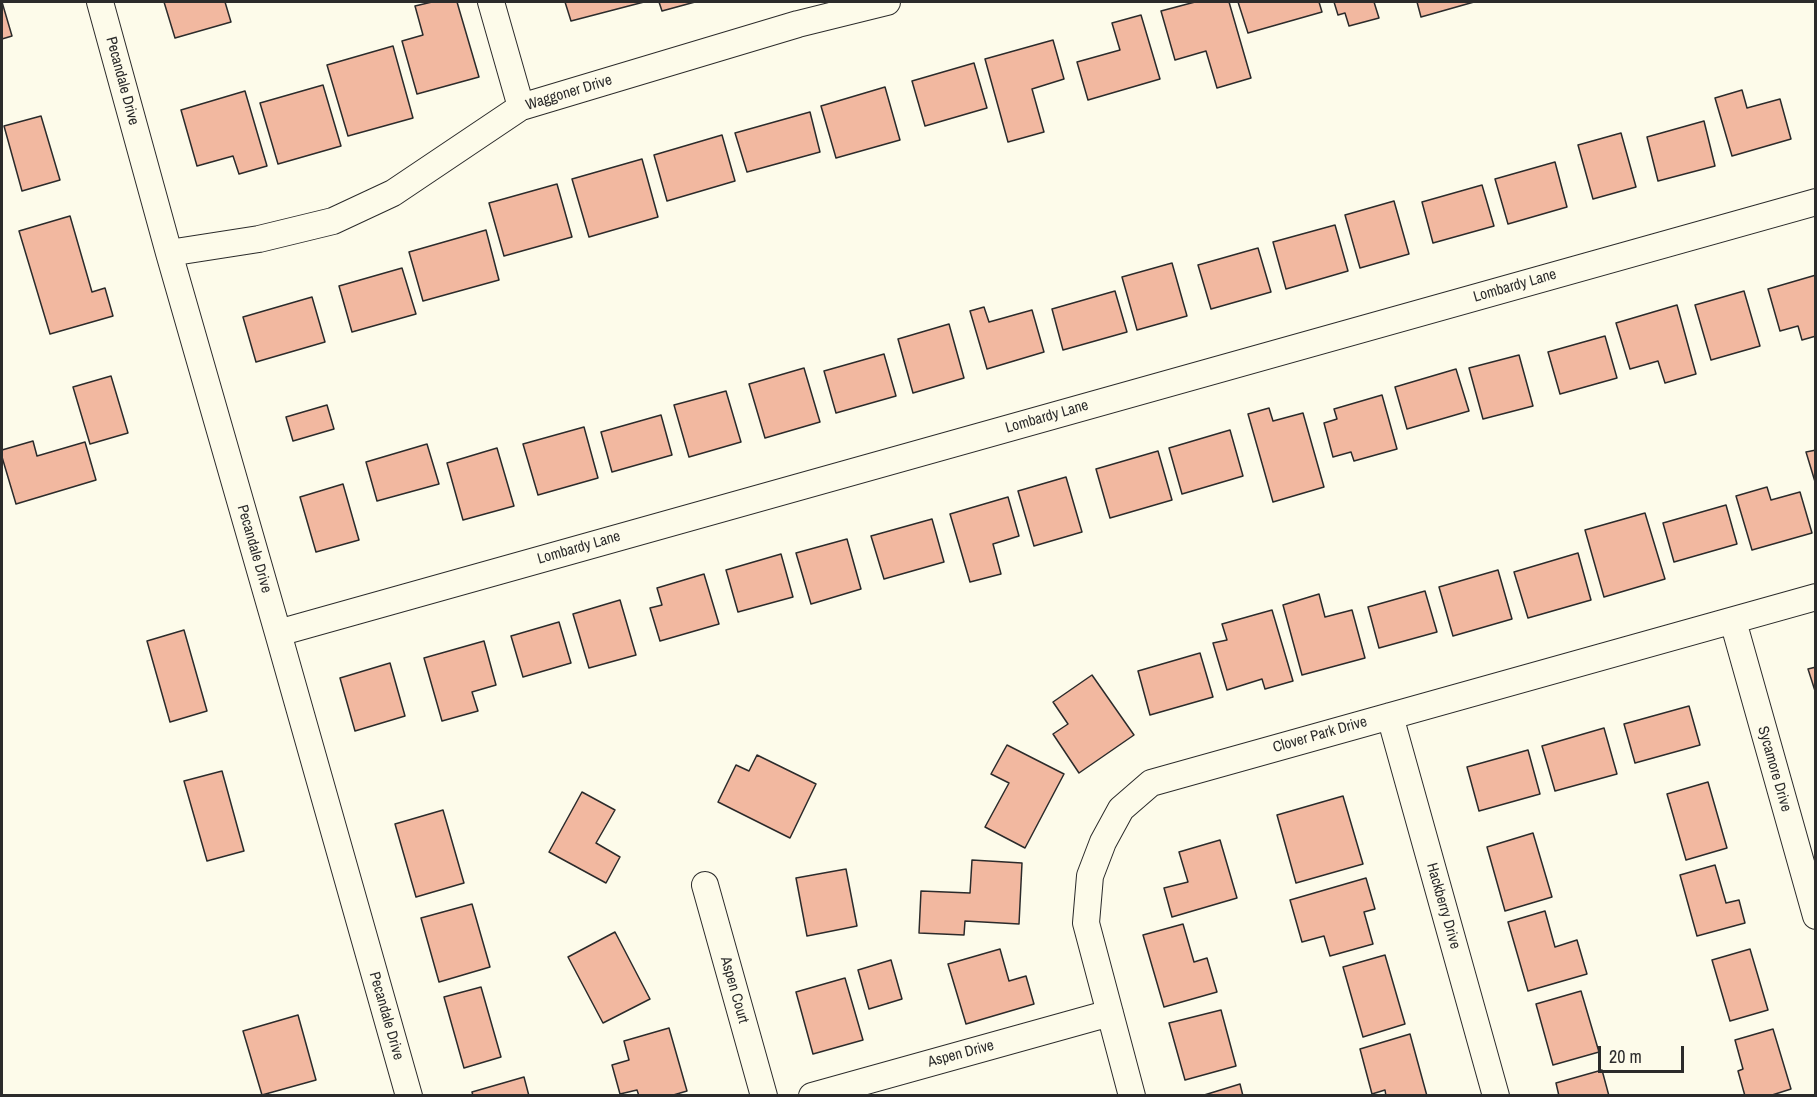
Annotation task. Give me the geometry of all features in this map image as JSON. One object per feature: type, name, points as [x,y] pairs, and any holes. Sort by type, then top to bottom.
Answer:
[{"type":"street","name":"Pecandale Drive","points":[[100,2],[168,253],[409,1095]]},
{"type":"street","points":[[491,2],[521,107]]},
{"type":"street","name":"Waggoner Drive","points":[[168,253],[259,239],[333,221],[393,193],[521,107],[798,24],[887,2]]},
{"type":"street","name":"Lombardy Lane","points":[[278,633],[1815,202]]},
{"type":"street","name":"Clover Park Drive","points":[[1132,1095],[1086,923],[1090,876],[1103,842],[1121,809],[1151,783],[1815,597]]},
{"type":"street","name":"Sycamore Drive","points":[[1733,621],[1815,916]]},
{"type":"street","name":"Hackberry Drive","points":[[1390,716],[1496,1095]]},
{"type":"street","name":"Aspen Court","points":[[705,885],[764,1095]]},
{"type":"street","name":"Aspen Drive","points":[[812,1095],[1110,1013]]},
{"type":"building","points":[[2,2],[12,36],[2,39]]},
{"type":"building","points":[[164,2],[225,2],[231,22],[175,38]]},
{"type":"building","points":[[432,2],[457,2],[479,77],[417,94],[402,41],[423,35],[415,6]]},
{"type":"building","points":[[565,2],[644,2],[571,21]]},
{"type":"building","points":[[659,2],[695,2],[662,11]]},
{"type":"building","points":[[1195,2],[1229,2],[1251,78],[1217,88],[1206,51],[1175,60],[1161,11]]},
{"type":"building","points":[[1238,2],[1319,2],[1322,12],[1248,33]]},
{"type":"building","points":[[1334,2],[1374,2],[1379,18],[1349,26],[1345,13],[1338,15]]},
{"type":"building","points":[[1417,2],[1474,2],[1421,17]]},
{"type":"building","points":[[1141,15],[1160,79],[1088,100],[1077,62],[1120,50],[1112,23]]},
{"type":"building","points":[[1053,40],[1064,79],[1032,89],[1044,132],[1008,142],[985,59]]},
{"type":"building","points":[[393,46],[413,118],[348,136],[327,65]]},
{"type":"building","points":[[974,63],[987,108],[925,126],[912,81]]},
{"type":"building","points":[[323,85],[341,146],[278,164],[260,103]]},
{"type":"building","points":[[885,87],[900,140],[836,158],[821,106]]},
{"type":"building","points":[[1742,90],[1747,108],[1780,99],[1791,139],[1732,156],[1715,98]]},
{"type":"building","points":[[245,91],[267,166],[239,174],[233,156],[197,166],[181,110]]},
{"type":"building","points":[[810,112],[820,152],[747,172],[735,133]]},
{"type":"building","points":[[41,116],[60,180],[22,191],[4,126]]},
{"type":"building","points":[[1704,121],[1715,166],[1658,181],[1647,137]]},
{"type":"building","points":[[1621,133],[1636,187],[1593,199],[1578,145]]},
{"type":"building","points":[[722,135],[735,181],[667,201],[654,155]]},
{"type":"building","points":[[642,159],[658,217],[589,237],[572,179]]},
{"type":"building","points":[[1555,162],[1567,207],[1508,224],[1495,179]]},
{"type":"building","points":[[557,184],[572,237],[504,256],[489,203]]},
{"type":"building","points":[[1482,185],[1494,226],[1433,243],[1422,202]]},
{"type":"building","points":[[1394,201],[1409,254],[1360,268],[1345,215]]},
{"type":"building","points":[[70,216],[92,292],[105,288],[113,316],[50,334],[19,231]]},
{"type":"building","points":[[1335,225],[1348,271],[1286,289],[1273,242]]},
{"type":"building","points":[[486,230],[499,280],[423,301],[409,252]]},
{"type":"building","points":[[1258,248],[1271,292],[1211,309],[1198,265]]},
{"type":"building","points":[[1172,263],[1187,316],[1137,330],[1122,277]]},
{"type":"building","points":[[402,268],[416,314],[352,332],[339,286]]},
{"type":"building","points":[[1816,275],[1816,336],[1802,340],[1798,326],[1780,331],[1768,289]]},
{"type":"building","points":[[1115,291],[1127,332],[1063,350],[1052,309]]},
{"type":"building","points":[[1744,291],[1760,346],[1711,360],[1695,305]]},
{"type":"building","points":[[312,297],[325,342],[256,362],[243,317]]},
{"type":"building","points":[[1677,305],[1696,374],[1665,383],[1658,361],[1630,369],[1616,323]]},
{"type":"building","points":[[984,307],[989,322],[1032,310],[1044,352],[987,369],[970,311]]},
{"type":"building","points":[[949,324],[964,378],[913,393],[898,339]]},
{"type":"building","points":[[1605,336],[1617,378],[1560,394],[1548,352]]},
{"type":"building","points":[[884,354],[896,396],[836,413],[824,371]]},
{"type":"building","points":[[1519,355],[1533,406],[1483,419],[1469,368]]},
{"type":"building","points":[[804,368],[820,422],[765,438],[749,384]]},
{"type":"building","points":[[1456,369],[1469,411],[1407,429],[1395,387]]},
{"type":"building","points":[[111,376],[128,433],[90,444],[73,387]]},
{"type":"building","points":[[726,391],[741,442],[689,457],[674,405]]},
{"type":"building","points":[[1382,395],[1397,449],[1354,461],[1351,452],[1333,457],[1324,423],[1337,419],[1334,409]]},
{"type":"building","points":[[327,405],[334,429],[293,441],[286,417]]},
{"type":"building","points":[[1269,408],[1273,421],[1303,413],[1324,487],[1273,502],[1248,414]]},
{"type":"building","points":[[661,415],[672,455],[612,472],[601,432]]},
{"type":"building","points":[[584,427],[598,478],[538,495],[523,444]]},
{"type":"building","points":[[1230,430],[1243,476],[1182,494],[1169,448]]},
{"type":"building","points":[[33,441],[37,456],[85,442],[96,480],[16,504],[2,450]]},
{"type":"building","points":[[427,444],[439,484],[377,501],[366,462]]},
{"type":"building","points":[[497,448],[514,506],[463,520],[447,463]]},
{"type":"building","points":[[1816,450],[1816,485],[1806,452]]},
{"type":"building","points":[[1158,451],[1172,500],[1110,518],[1096,469]]},
{"type":"building","points":[[1066,477],[1082,532],[1034,546],[1018,491]]},
{"type":"building","points":[[343,484],[359,540],[316,552],[300,497]]},
{"type":"building","points":[[1767,487],[1771,500],[1800,492],[1812,533],[1752,550],[1736,496]]},
{"type":"building","points":[[1008,497],[1019,536],[993,544],[1001,574],[970,582],[950,514]]},
{"type":"building","points":[[1726,505],[1737,544],[1674,562],[1663,523]]},
{"type":"building","points":[[1645,513],[1665,579],[1604,597],[1585,530]]},
{"type":"building","points":[[932,519],[944,562],[884,579],[871,536]]},
{"type":"building","points":[[847,539],[861,589],[811,604],[796,553]]},
{"type":"building","points":[[1578,553],[1591,600],[1528,618],[1514,572]]},
{"type":"building","points":[[781,554],[793,597],[738,612],[726,570]]},
{"type":"building","points":[[1498,570],[1512,619],[1453,636],[1439,587]]},
{"type":"building","points":[[704,574],[719,624],[660,641],[650,608],[662,605],[657,588]]},
{"type":"building","points":[[1425,591],[1437,632],[1379,648],[1368,607]]},
{"type":"building","points":[[1319,594],[1325,617],[1352,610],[1365,658],[1302,675],[1283,605]]},
{"type":"building","points":[[620,600],[636,655],[589,668],[573,614]]},
{"type":"building","points":[[1272,610],[1293,681],[1265,689],[1262,679],[1227,690],[1213,643],[1227,640],[1222,624]]},
{"type":"building","points":[[559,622],[571,663],[523,677],[511,636]]},
{"type":"building","points":[[184,630],[207,711],[170,722],[147,641]]},
{"type":"building","points":[[484,641],[496,685],[472,692],[478,711],[442,721],[424,658]]},
{"type":"building","points":[[1200,653],[1213,697],[1150,715],[1138,671]]},
{"type":"building","points":[[390,663],[405,716],[355,731],[340,678]]},
{"type":"building","points":[[1816,667],[1816,694],[1808,669]]},
{"type":"building","points":[[1092,675],[1134,735],[1079,773],[1053,734],[1068,724],[1053,702]]},
{"type":"building","points":[[1689,706],[1700,745],[1635,763],[1624,724]]},
{"type":"building","points":[[1604,728],[1617,774],[1555,791],[1542,746]]},
{"type":"building","points":[[1007,745],[1064,774],[1025,848],[985,827],[1009,783],[991,774]]},
{"type":"building","points":[[1528,750],[1540,794],[1479,811],[1467,767]]},
{"type":"building","points":[[757,755],[816,784],[790,838],[718,802],[736,765],[749,771]]},
{"type":"building","points":[[222,771],[244,851],[207,861],[184,781]]},
{"type":"building","points":[[1708,782],[1727,848],[1686,860],[1667,794]]},
{"type":"building","points":[[582,792],[615,810],[596,843],[620,857],[606,883],[549,852]]},
{"type":"building","points":[[1343,796],[1363,864],[1296,883],[1277,815]]},
{"type":"building","points":[[443,810],[464,883],[416,897],[395,824]]},
{"type":"building","points":[[1533,833],[1552,897],[1505,911],[1487,847]]},
{"type":"building","points":[[1220,840],[1237,898],[1172,917],[1164,888],[1188,882],[1179,852]]},
{"type":"building","points":[[972,860],[1022,863],[1019,924],[965,921],[964,935],[919,933],[921,891],[970,893]]},
{"type":"building","points":[[1715,865],[1726,903],[1739,900],[1745,923],[1697,936],[1680,875]]},
{"type":"building","points":[[846,869],[857,926],[807,936],[796,878]]},
{"type":"building","points":[[1366,878],[1375,909],[1364,912],[1373,944],[1330,956],[1324,936],[1302,942],[1290,900]]},
{"type":"building","points":[[472,904],[490,967],[439,982],[421,918]]},
{"type":"building","points":[[1545,911],[1555,947],[1577,940],[1587,974],[1528,991],[1508,922]]},
{"type":"building","points":[[1183,924],[1194,962],[1207,958],[1217,992],[1164,1007],[1143,935]]},
{"type":"building","points":[[615,932],[650,999],[603,1023],[568,957]]},
{"type":"building","points":[[1000,949],[1009,981],[1026,976],[1034,1004],[966,1024],[948,964]]},
{"type":"building","points":[[1750,949],[1768,1010],[1730,1021],[1712,960]]},
{"type":"building","points":[[1385,955],[1405,1024],[1363,1037],[1343,967]]},
{"type":"building","points":[[891,960],[902,999],[869,1009],[858,970]]},
{"type":"building","points":[[845,978],[863,1040],[813,1054],[796,992]]},
{"type":"building","points":[[481,987],[501,1057],[464,1068],[444,997]]},
{"type":"building","points":[[1581,991],[1599,1052],[1553,1065],[1536,1004]]},
{"type":"building","points":[[1221,1010],[1236,1066],[1185,1080],[1169,1023]]},
{"type":"building","points":[[298,1015],[316,1080],[262,1095],[243,1031]]},
{"type":"building","points":[[669,1028],[687,1091],[670,1096],[639,1096],[637,1090],[620,1094],[612,1065],[629,1060],[624,1041]]},
{"type":"building","points":[[1773,1029],[1791,1089],[1769,1096],[1745,1096],[1738,1071],[1743,1069],[1735,1040]]},
{"type":"building","points":[[1410,1034],[1427,1096],[1386,1096],[1385,1090],[1372,1094],[1360,1049]]},
{"type":"building","points":[[1602,1070],[1609,1096],[1559,1096],[1556,1083]]},
{"type":"building","points":[[524,1077],[529,1096],[473,1096],[472,1092]]},
{"type":"building","points":[[1240,1084],[1243,1096],[1201,1096]]}]
